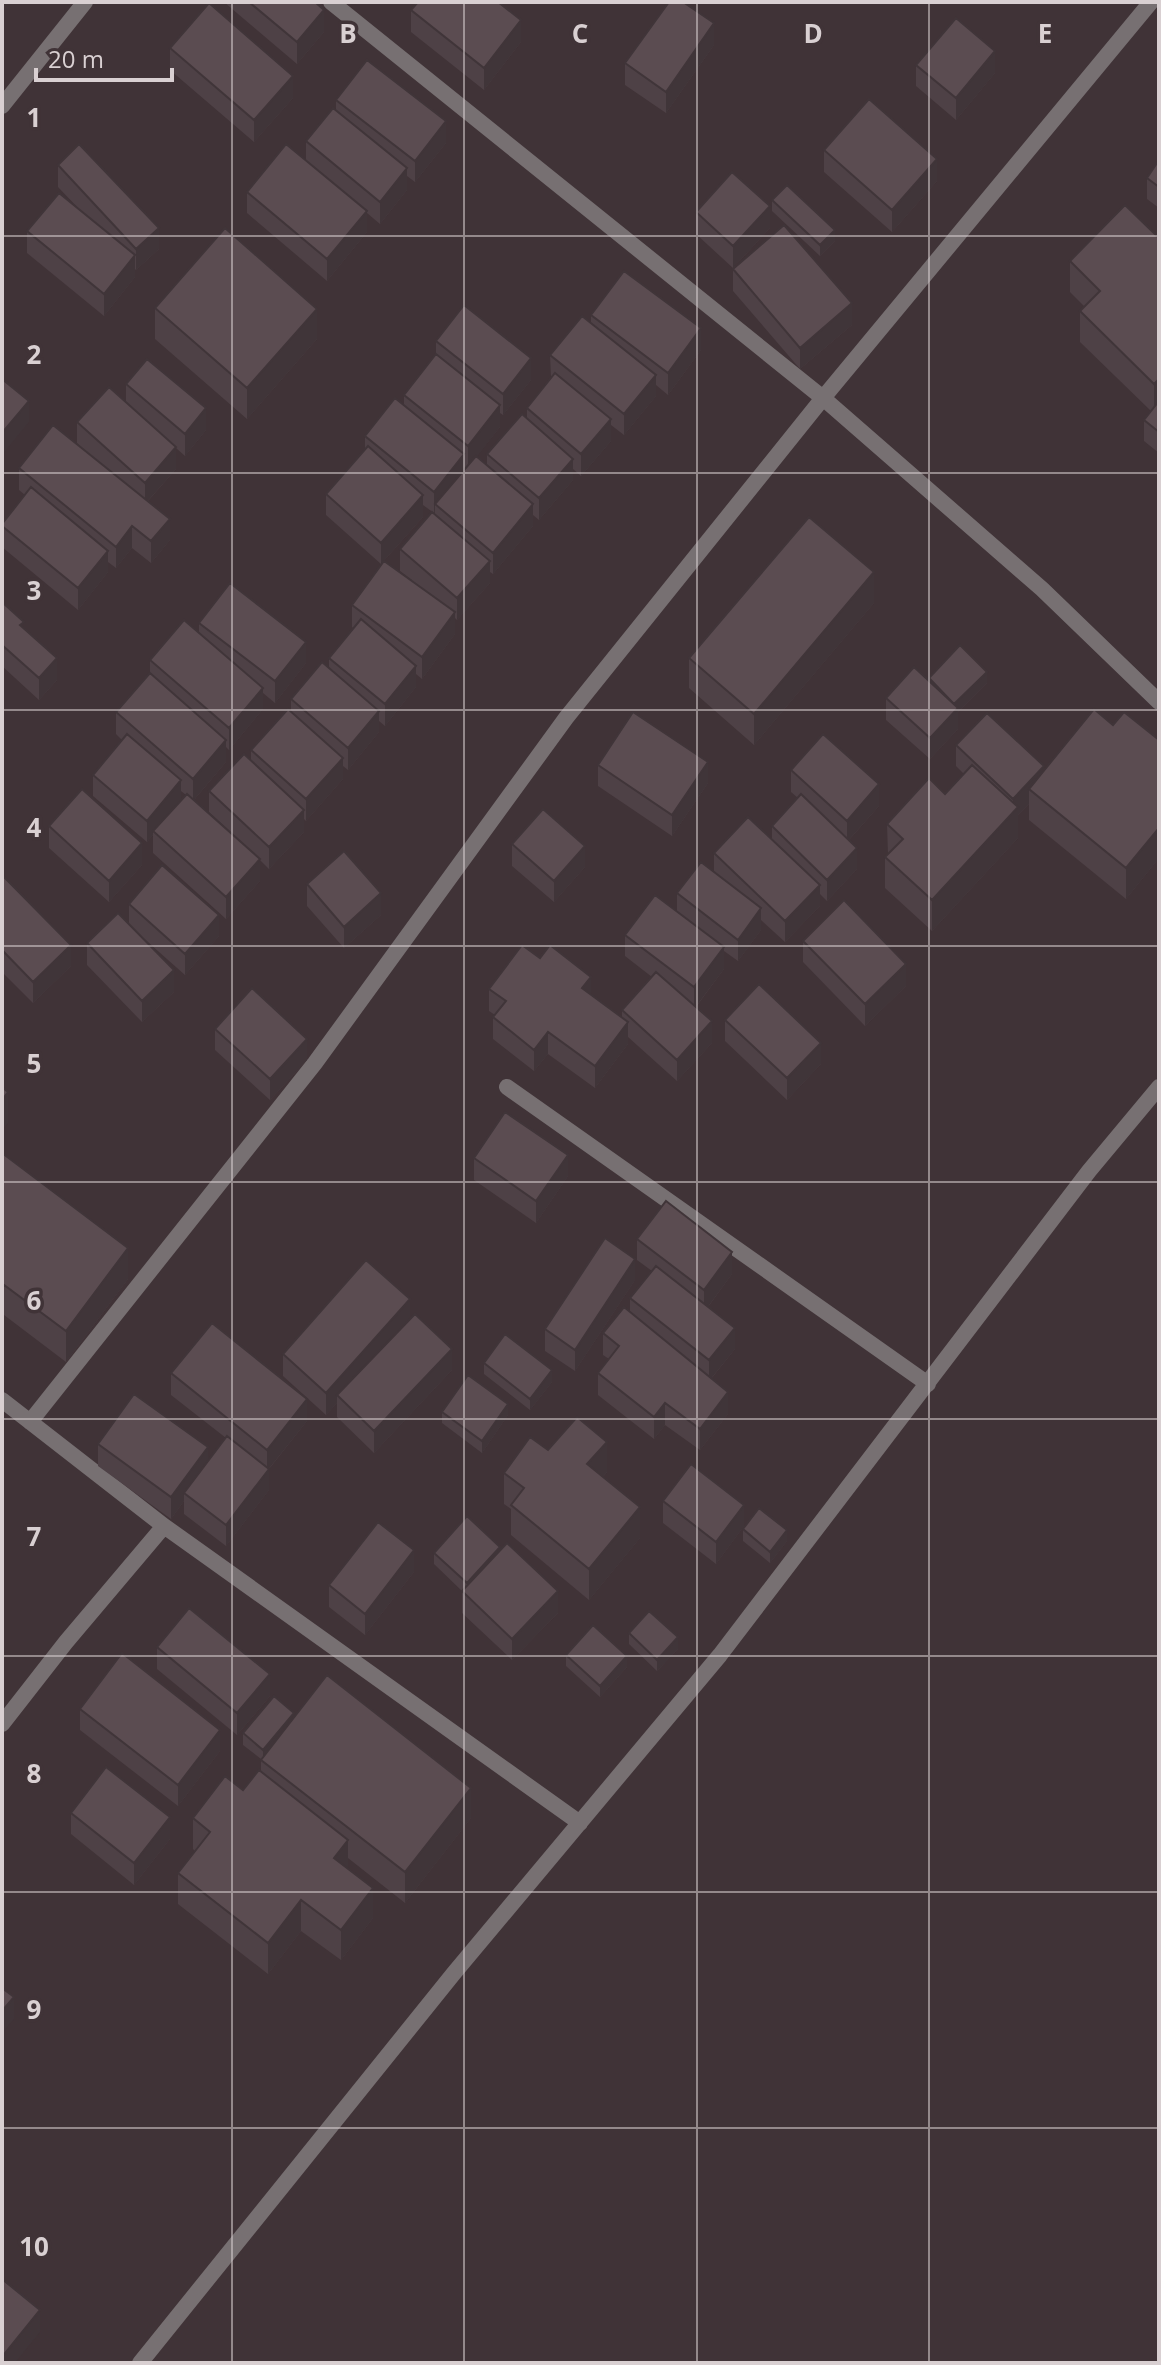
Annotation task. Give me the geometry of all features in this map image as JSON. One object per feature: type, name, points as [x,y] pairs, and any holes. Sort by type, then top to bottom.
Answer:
[{"type":"street","points":[[2,106],[85,2]]},
{"type":"street","points":[[331,2],[823,398],[1042,589],[1159,702]]},
{"type":"street","points":[[30,1422],[315,1063],[566,718],[823,398],[1151,2]]},
{"type":"street","points":[[507,1087],[928,1384]]},
{"type":"street","points":[[140,2363],[454,1973],[720,1655],[1089,1171],[1159,1087]]},
{"type":"street","points":[[2,1400],[164,1526],[580,1823]]},
{"type":"street","points":[[2,1724],[164,1526]]},
{"type":"building","points":[[249,2],[315,2],[324,10],[297,42]]},
{"type":"building","points":[[418,2],[498,2],[521,20],[484,68],[411,10]]},
{"type":"building","points":[[669,2],[683,2],[714,23],[666,92],[625,63]]},
{"type":"building","points":[[209,3],[293,76],[254,120],[170,48]]},
{"type":"building","points":[[956,18],[995,51],[956,98],[916,65]]},
{"type":"building","points":[[367,60],[446,121],[415,161],[336,100]]},
{"type":"building","points":[[869,99],[937,159],[892,210],[824,150]]},
{"type":"building","points":[[333,108],[407,168],[380,202],[306,141]]},
{"type":"building","points":[[79,144],[159,228],[136,249],[58,165]]},
{"type":"building","points":[[286,144],[367,211],[327,259],[247,192]]},
{"type":"building","points":[[1159,160],[1159,187],[1147,178]]},
{"type":"building","points":[[732,172],[770,206],[733,246],[696,212]]},
{"type":"building","points":[[787,185],[835,230],[820,245],[772,200]]},
{"type":"building","points":[[59,193],[135,255],[104,294],[27,231]]},
{"type":"building","points":[[1125,205],[1159,238],[1159,379],[1154,384],[1080,311],[1100,291],[1070,261]]},
{"type":"building","points":[[784,225],[852,303],[800,348],[733,269]]},
{"type":"building","points":[[225,228],[317,309],[247,388],[155,308]]},
{"type":"building","points":[[624,271],[701,328],[668,373],[591,315]]},
{"type":"building","points":[[464,305],[531,358],[503,394],[436,341]]},
{"type":"building","points":[[582,316],[656,375],[624,414],[550,355]]},
{"type":"building","points":[[436,354],[500,405],[468,446],[404,395]]},
{"type":"building","points":[[147,359],[206,408],[185,434],[126,384]]},
{"type":"building","points":[[555,373],[611,419],[581,454],[527,408]]},
{"type":"building","points":[[2,379],[29,401],[2,433]]},
{"type":"building","points":[[109,387],[176,447],[145,483],[77,422]]},
{"type":"building","points":[[395,398],[464,454],[434,492],[365,436]]},
{"type":"building","points":[[1159,401],[1159,432],[1144,420]]},
{"type":"building","points":[[522,414],[573,459],[539,498],[487,454]]},
{"type":"building","points":[[53,425],[170,519],[151,541],[132,526],[116,547],[19,468]]},
{"type":"building","points":[[368,446],[423,495],[381,543],[326,494]]},
{"type":"building","points":[[476,456],[533,504],[493,553],[435,504]]},
{"type":"building","points":[[31,487],[108,551],[78,588],[2,526]]},
{"type":"building","points":[[432,512],[490,561],[457,598],[400,549]]},
{"type":"building","points":[[809,517],[874,572],[754,714],[689,658]]},
{"type":"building","points":[[384,561],[455,612],[422,657],[352,605]]},
{"type":"building","points":[[230,583],[306,642],[275,681],[199,623]]},
{"type":"building","points":[[2,602],[24,622],[20,625],[57,658],[39,678],[2,645]]},
{"type":"building","points":[[361,619],[416,666],[385,704],[329,658]]},
{"type":"building","points":[[184,620],[263,688],[229,728],[150,660]]},
{"type":"building","points":[[960,645],[987,672],[954,704],[929,678]]},
{"type":"building","points":[[322,662],[379,711],[348,748],[291,699]]},
{"type":"building","points":[[914,667],[958,708],[930,738],[886,698]]},
{"type":"building","points":[[150,673],[226,740],[193,779],[116,712]]},
{"type":"building","points":[[288,709],[343,758],[306,799],[251,750]]},
{"type":"building","points":[[1094,709],[1113,725],[1124,712],[1159,740],[1159,828],[1126,868],[1029,789]]},
{"type":"building","points":[[633,712],[708,762],[672,815],[598,765]]},
{"type":"building","points":[[987,713],[1044,766],[1013,799],[956,745]]},
{"type":"building","points":[[127,734],[181,780],[147,821],[93,775]]},
{"type":"building","points":[[823,734],[879,784],[847,821],[791,770]]},
{"type":"building","points":[[244,754],[304,810],[269,847],[209,791]]},
{"type":"building","points":[[972,765],[1018,807],[932,900],[885,857],[903,839],[887,824],[929,778],[945,794]]},
{"type":"building","points":[[82,789],[142,843],[109,881],[49,826]]},
{"type":"building","points":[[187,794],[260,859],[226,897],[153,831]]},
{"type":"building","points":[[801,794],[857,848],[827,880],[772,826]]},
{"type":"building","points":[[543,809],[585,846],[554,881],[512,844]]},
{"type":"building","points":[[748,817],[820,885],[785,921],[714,853]]},
{"type":"building","points":[[344,851],[381,893],[344,927],[307,884]]},
{"type":"building","points":[[701,862],[761,908],[738,940],[677,893]]},
{"type":"building","points":[[162,865],[219,915],[185,954],[129,904]]},
{"type":"building","points":[[2,875],[71,945],[33,982],[2,950]]},
{"type":"building","points":[[655,895],[724,947],[694,987],[625,935]]},
{"type":"building","points":[[844,900],[906,964],[865,1004],[803,941]]},
{"type":"building","points":[[118,913],[174,970],[142,1001],[87,943]]},
{"type":"building","points":[[522,945],[540,958],[550,945],[591,977],[582,988],[628,1022],[595,1066],[548,1032],[534,1050],[493,1017],[506,1001],[489,989]]},
{"type":"building","points":[[656,972],[712,1021],[677,1060],[622,1010]]},
{"type":"building","points":[[759,984],[821,1043],[787,1078],[725,1020]]},
{"type":"building","points":[[252,988],[307,1039],[270,1079],[215,1029]]},
{"type":"building","points":[[505,1112],[568,1155],[536,1201],[474,1158]]},
{"type":"building","points":[[2,1153],[128,1248],[66,1331],[4,1285],[2,1288]]},
{"type":"building","points":[[666,1201],[732,1252],[704,1290],[637,1239]]},
{"type":"building","points":[[605,1238],[635,1259],[575,1350],[545,1329]]},
{"type":"building","points":[[366,1260],[410,1299],[326,1393],[283,1354]]},
{"type":"building","points":[[656,1266],[735,1328],[709,1360],[630,1298]]},
{"type":"building","points":[[624,1307],[728,1392],[700,1429],[665,1403],[654,1417],[598,1373],[619,1346],[603,1333]]},
{"type":"building","points":[[415,1314],[452,1349],[374,1431],[337,1395]]},
{"type":"building","points":[[212,1323],[307,1399],[267,1450],[171,1373]]},
{"type":"building","points":[[505,1334],[552,1370],[530,1399],[484,1363]]},
{"type":"building","points":[[468,1375],[508,1404],[482,1441],[442,1412]]},
{"type":"building","points":[[134,1394],[208,1447],[171,1497],[98,1444]]},
{"type":"building","points":[[577,1417],[607,1442],[587,1464],[640,1507],[589,1569],[511,1505],[524,1488],[504,1473],[530,1437],[548,1450]]},
{"type":"building","points":[[227,1436],[269,1469],[226,1525],[184,1493]]},
{"type":"building","points":[[691,1464],[744,1505],[716,1542],[663,1501]]},
{"type":"building","points":[[759,1508],[787,1530],[770,1552],[743,1529]]},
{"type":"building","points":[[467,1516],[500,1547],[467,1583],[434,1553]]},
{"type":"building","points":[[378,1522],[414,1550],[365,1614],[329,1585]]},
{"type":"building","points":[[507,1543],[558,1591],[512,1639],[462,1591]]},
{"type":"building","points":[[189,1608],[270,1674],[237,1713],[157,1647]]},
{"type":"building","points":[[649,1611],[678,1637],[657,1660],[629,1633]]},
{"type":"building","points":[[593,1625],[627,1656],[600,1686],[566,1655]]},
{"type":"building","points":[[122,1653],[220,1730],[178,1785],[80,1709]]},
{"type":"building","points":[[327,1675],[471,1788],[405,1872],[261,1760]]},
{"type":"building","points":[[274,1696],[294,1713],[263,1750],[243,1733]]},
{"type":"building","points":[[106,1767],[170,1817],[134,1863],[71,1813]]},
{"type":"building","points":[[259,1770],[348,1840],[334,1858],[373,1888],[341,1930],[301,1900],[268,1943],[178,1873],[210,1832],[193,1818],[225,1776],[243,1790]]},
{"type":"building","points":[[2,1988],[14,1997],[2,2011]]},
{"type":"building","points":[[2,2279],[40,2310],[2,2357]]}]
